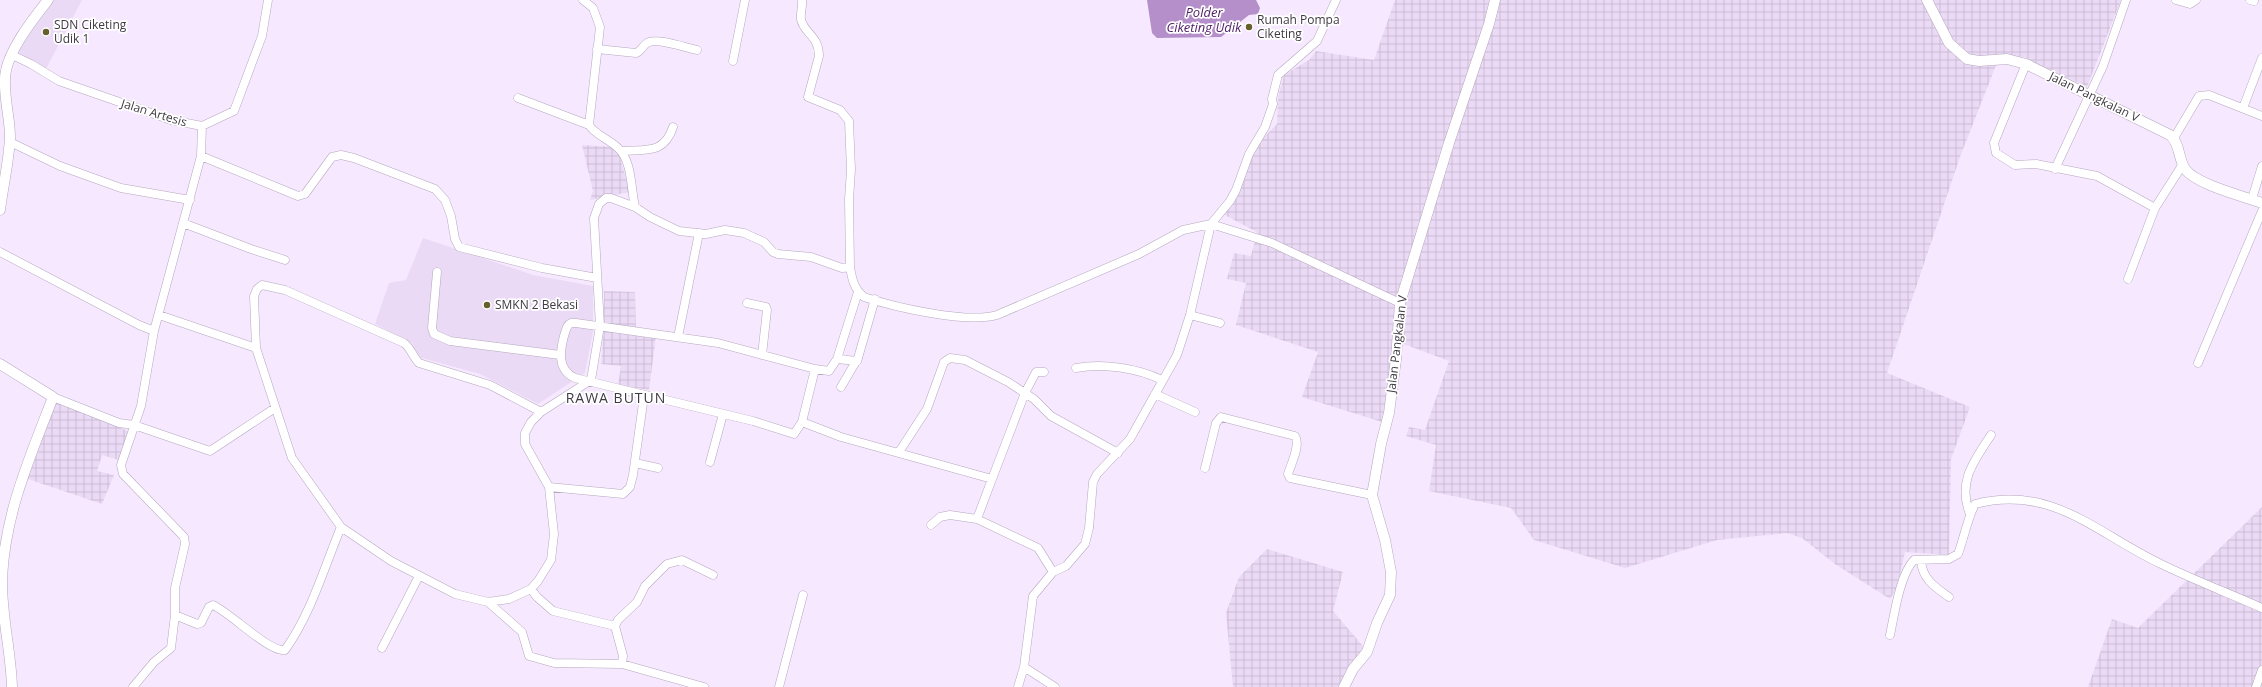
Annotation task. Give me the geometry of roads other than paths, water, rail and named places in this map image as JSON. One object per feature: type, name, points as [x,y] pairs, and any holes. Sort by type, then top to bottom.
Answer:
[{"type":"street","points":[[0,210],[10,142],[10,126],[5,78],[7,59],[38,12],[48,0]]},
{"type":"street","name":"Jalan Artesis","points":[[7,59],[31,64],[59,81],[170,120],[202,126],[234,111],[262,36],[268,0]]},
{"type":"street","points":[[583,0],[593,8],[600,26],[589,125]]},
{"type":"street","points":[[733,62],[745,0]]},
{"type":"street","points":[[802,0],[801,19],[818,43],[819,50],[819,56],[808,96],[840,110],[849,121],[851,170],[849,199],[850,267],[852,279],[858,292],[864,296],[956,317],[986,318],[1139,254],[1184,230],[1211,224],[1272,243],[1400,304]]},
{"type":"street","points":[[1018,687],[1024,667],[1033,596],[1053,572],[1066,566],[1085,544],[1089,528],[1093,482],[1097,474],[1130,439],[1177,355],[1190,315],[1211,224],[1230,201],[1236,190],[1249,154],[1266,127],[1273,104],[1272,99],[1278,75],[1317,41],[1336,0]]},
{"type":"street","name":"Jalan Pangkalan V","points":[[1344,687],[1353,669],[1367,652],[1377,623],[1390,596],[1391,572],[1385,540],[1372,495],[1381,444],[1389,413],[1396,359],[1400,304],[1449,143],[1489,24],[1495,0]]},
{"type":"street","name":"Jalan Pangkalan V","points":[[1927,0],[1949,43],[1962,57],[1971,61],[2007,59],[2026,64],[2091,94],[2174,138]]},
{"type":"street","points":[[2055,169],[2072,130],[2091,94],[2126,0]]},
{"type":"street","points":[[2176,0],[2190,4],[2196,0]]},
{"type":"street","points":[[597,49],[636,53],[640,52],[647,43],[655,41],[697,50]]},
{"type":"street","points":[[2243,108],[2262,58]]},
{"type":"street","points":[[2026,64],[1994,148],[1996,153],[2015,165],[2036,164],[2055,169],[2078,171],[2097,176],[2156,208]]},
{"type":"street","points":[[2262,116],[2209,95],[2204,95],[2197,100],[2174,138],[2183,164],[2190,174],[2201,180],[2262,203]]},
{"type":"street","points":[[518,98],[589,125],[591,129],[621,151],[627,166],[635,207]]},
{"type":"street","points":[[133,687],[154,662],[171,648],[175,615],[175,588],[185,544],[184,537],[123,474],[121,465],[146,386],[154,331],[201,156],[202,126]]},
{"type":"street","points":[[621,151],[640,152],[662,145],[669,139],[673,127]]},
{"type":"street","points":[[10,142],[60,166],[121,188],[190,200]]},
{"type":"street","points":[[201,156],[298,196],[305,194],[332,157],[341,155],[354,158],[435,189],[445,200],[451,216],[455,239],[459,247],[542,268],[597,278]]},
{"type":"street","points":[[2128,278],[2156,208],[2183,164]]},
{"type":"street","points":[[2252,199],[2262,166]]},
{"type":"street","points":[[541,412],[490,384],[419,363],[412,356],[410,347],[404,342],[286,290],[262,285],[257,289],[254,296],[256,348],[292,458],[341,527],[391,561],[419,576],[455,594],[488,602],[509,599],[531,589],[538,581],[551,560],[554,534],[549,487],[525,444],[526,429],[541,412],[591,380],[600,326],[594,218],[598,204],[611,198],[635,207],[650,217],[679,231],[706,234],[725,230],[744,233],[764,242],[773,252],[778,254],[811,257],[842,268],[850,267]]},
{"type":"street","points":[[2198,363],[2262,211]]},
{"type":"street","points":[[183,223],[251,249],[285,260]]},
{"type":"street","points":[[678,337],[700,234]]},
{"type":"street","points":[[0,252],[139,326],[154,331]]},
{"type":"street","points":[[438,272],[432,328],[434,334],[450,341],[560,355]]},
{"type":"street","points":[[815,369],[802,422],[794,434],[723,414],[644,396],[591,380],[575,378],[567,372],[560,355],[568,324],[576,323],[718,343],[815,369],[829,371],[837,359],[858,292]]},
{"type":"street","points":[[841,387],[857,361],[875,299]]},
{"type":"street","points":[[747,303],[766,307],[767,310],[762,355]]},
{"type":"street","points":[[158,315],[256,348]]},
{"type":"street","points":[[1190,315],[1220,323]]},
{"type":"street","points":[[899,452],[927,409],[947,358],[965,360],[1008,382],[1025,393],[1051,416],[1118,453]]},
{"type":"street","points":[[837,359],[857,361]]},
{"type":"street","points":[[0,364],[53,397],[119,423],[134,425],[210,451],[275,408]]},
{"type":"street","points":[[1076,368],[1087,366],[1115,367],[1154,376],[1162,380]]},
{"type":"street","points":[[977,520],[1025,393],[1036,372],[1044,372]]},
{"type":"street","points":[[1155,394],[1195,412]]},
{"type":"street","points":[[549,487],[623,494],[630,487],[635,463],[644,396]]},
{"type":"street","points":[[12,687],[2,578],[8,522],[25,469],[53,397]]},
{"type":"street","points":[[710,462],[723,414]]},
{"type":"street","points":[[1204,468],[1216,423],[1221,417],[1295,436],[1297,446],[1288,474],[1290,478],[1372,495]]},
{"type":"street","points":[[802,422],[828,433],[992,479]]},
{"type":"street","points":[[1970,514],[1964,493],[1970,469],[1991,435]]},
{"type":"street","points":[[635,463],[658,468]]},
{"type":"street","points":[[1890,636],[1897,604],[1910,564],[1914,560],[1949,560],[1958,554],[1966,533],[1970,514],[1975,504],[1988,501],[2027,499],[2044,504],[2099,528],[2159,564],[2262,608]]},
{"type":"street","points":[[931,526],[940,516],[950,515],[977,520],[1038,548],[1053,572]]},
{"type":"street","points":[[175,615],[197,624],[202,623],[210,607],[213,605],[226,612],[274,649],[285,650],[293,640],[341,527]]},
{"type":"street","points":[[622,664],[623,656],[615,626],[618,620],[637,602],[645,586],[667,564],[682,560],[713,575]]},
{"type":"street","points":[[1921,560],[1922,571],[1927,579],[1950,597]]},
{"type":"street","points":[[382,648],[419,576]]},
{"type":"street","points":[[531,589],[537,597],[553,611],[615,626]]},
{"type":"street","points":[[779,687],[803,595]]},
{"type":"street","points":[[488,602],[522,632],[529,656],[554,663],[622,664],[704,687]]},
{"type":"street","points":[[1024,667],[1055,687]]},
{"type":"street","points":[[2256,687],[2262,670]]},
{"type":"water","name":"Polder Ciketing Udik","points":[[1147,0],[1256,0],[1260,8],[1258,14],[1249,15],[1221,37],[1157,38],[1152,33]]},
{"type":"place","name":"Rumah Pompa Ciketing","points":[[1249,27]]},
{"type":"place","name":"SDN Ciketing Udik 1","points":[[46,32]]},
{"type":"place","name":"SMKN 2 Bekasi","points":[[487,305]]},
{"type":"district","name":"RAWA BUTUN","points":[[616,398]]}]
